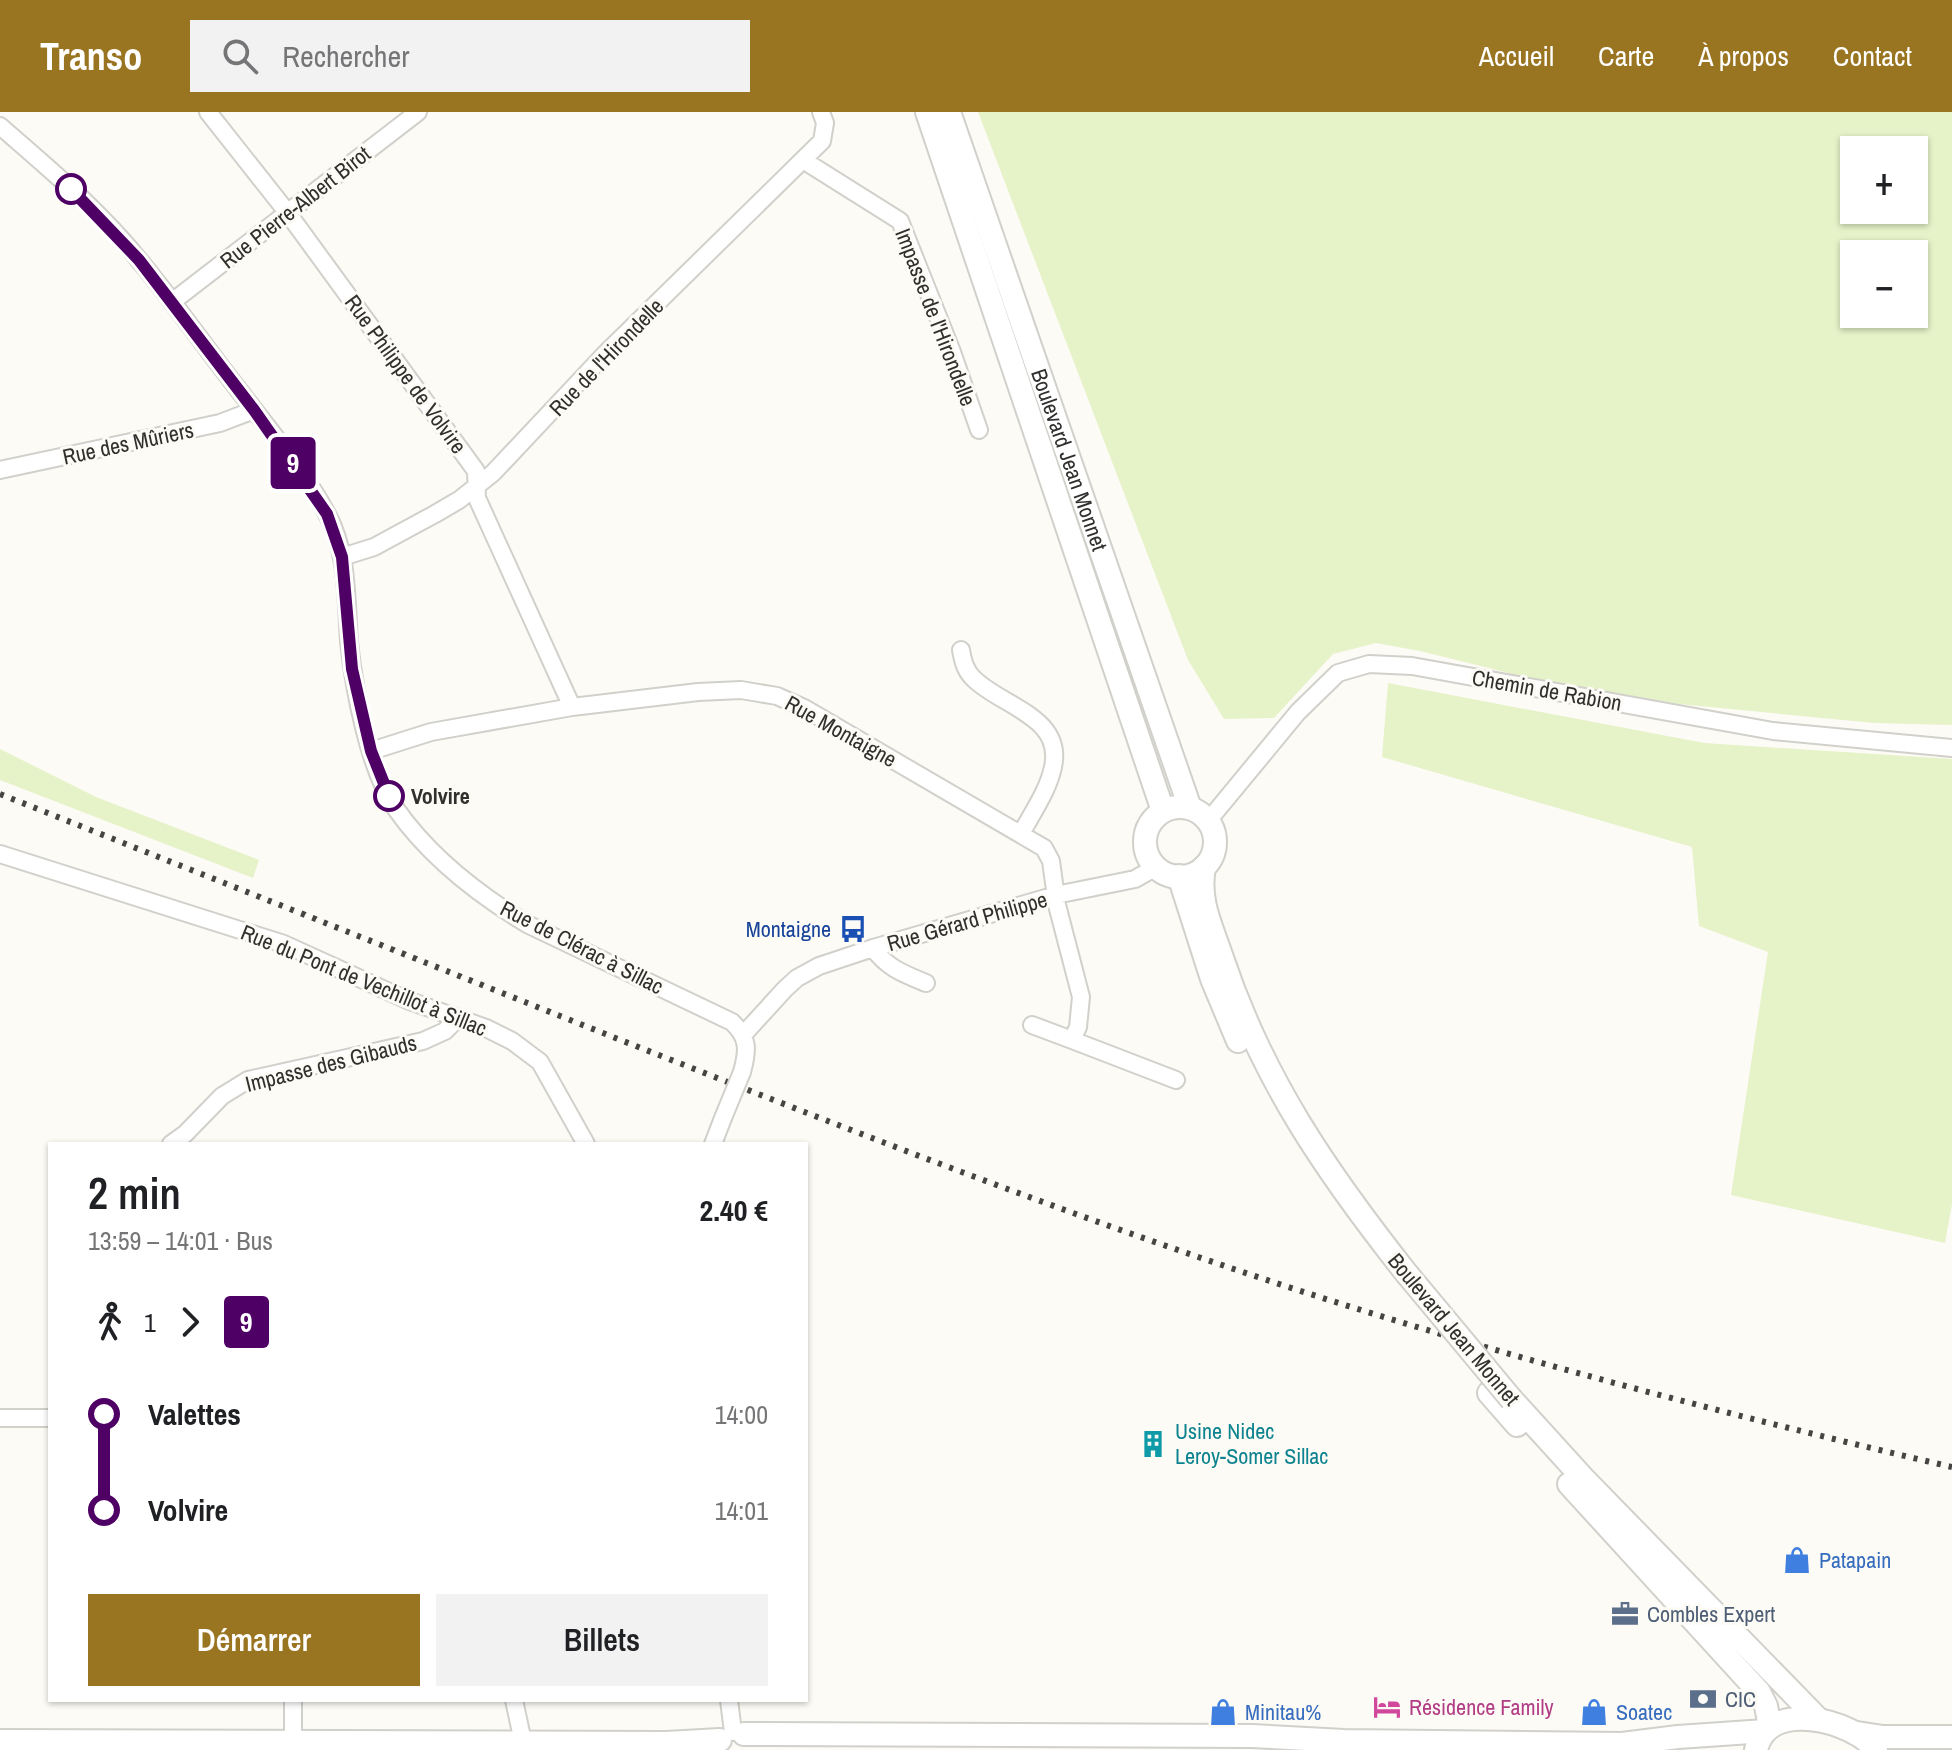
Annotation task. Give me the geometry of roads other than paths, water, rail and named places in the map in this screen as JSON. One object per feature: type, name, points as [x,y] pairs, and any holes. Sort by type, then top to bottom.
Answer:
[{"type":"main road","points":[[927,112],[1163,811]]},
{"type":"main road","name":"Boulevard Jean Monnet","points":[[949,112],[1199,815]]},
{"type":"main road","points":[[1181,807],[1199,815],[1214,844],[1204,867],[1188,875],[1166,874],[1156,867],[1147,853],[1145,837],[1151,822],[1163,811],[1181,807]]},
{"type":"main road","name":"Boulevard Jean Monnet","points":[[1204,867],[1200,888],[1252,1036],[1283,1099],[1399,1276],[1583,1478],[1819,1720]]},
{"type":"main road","points":[[1179,876],[1212,979],[1239,1042],[1271,1106],[1340,1211],[1399,1276],[1489,1393],[1759,1692],[1766,1706],[1764,1736]]},
{"type":"main road","points":[[0,1741],[666,1743],[734,1741],[794,1732],[913,1736],[1252,1736],[1344,1741],[1622,1744],[1678,1737],[1764,1736],[1791,1720],[1810,1717],[1856,1733],[1883,1737],[1952,1737]]},
{"type":"main road","points":[[1856,1733],[1876,1750]]},
{"type":"street","points":[[0,119],[11,112]]},
{"type":"street","name":"Rue Philippe de Volvire","points":[[208,112],[287,212],[476,471],[477,498],[572,707]]},
{"type":"street","name":"Rue Pierre-Albert Birot","points":[[172,302],[418,112]]},
{"type":"street","name":"Rue de l'Hirondelle","points":[[342,557],[374,547],[459,500],[477,486],[534,432],[604,355],[822,141],[825,123],[821,112]]},
{"type":"street","name":"Rue de Clérac à Sillac","points":[[0,126],[54,173],[119,237],[254,410],[327,514],[342,557],[352,669],[371,751],[384,787],[405,820],[435,853],[495,904],[540,930],[716,1013],[732,1022],[743,1035]]},
{"type":"street","name":"Impasse de l'Hirondelle","points":[[803,160],[900,221],[948,339],[979,430]]},
{"type":"street","name":"Rue des Mûriers","points":[[0,470],[205,427],[254,410]]},
{"type":"street","points":[[961,650],[963,663],[971,676],[1040,724],[1055,751],[1049,781],[1021,834]]},
{"type":"street","name":"Chemin de Rabion","points":[[1199,815],[1338,673],[1369,664],[1412,666],[1773,731],[1952,748]]},
{"type":"street","name":"Rue Montaigne","points":[[371,751],[431,732],[572,707],[698,692],[741,690],[777,696],[804,708],[1037,843],[1049,854],[1056,895]]},
{"type":"street","name":"Rue du Pont de Vechillot à Sillac","points":[[0,854],[284,944],[407,1000],[512,1041],[540,1062],[585,1142]]},
{"type":"street","points":[[1056,895],[1135,879],[1156,867]]},
{"type":"street","name":"Rue Gérard Philippe","points":[[743,1035],[797,978],[819,966],[1056,895],[1081,997],[1078,1027],[1072,1040]]},
{"type":"street","name":"Rue Gérard Philippe","points":[[873,948],[893,970],[926,983]]},
{"type":"street","name":"Impasse des Gibauds","points":[[174,1142],[222,1096],[248,1080],[423,1041],[445,1031],[458,1018]]},
{"type":"street","points":[[1032,1025],[1176,1080]]},
{"type":"street","points":[[714,1142],[748,1051],[743,1035]]},
{"type":"street","points":[[0,1418],[48,1418]]},
{"type":"street","points":[[293,1702],[293,1741]]},
{"type":"street","points":[[514,1702],[523,1742]]},
{"type":"street","points":[[729,1702],[734,1741]]},
{"type":"railway","points":[[0,794],[790,1106],[962,1172],[1222,1265],[1389,1319],[1549,1365],[1952,1467]]},
{"type":"place","name":"Volvire","points":[[389,796]]},
{"type":"place","name":"Montaigne","points":[[853,929]]},
{"type":"place","name":"Usine Nidec Leroy-Somer Sillac","points":[[1153,1444]]},
{"type":"place","name":"Patapain","points":[[1797,1560]]},
{"type":"place","name":"Combles Expert","points":[[1625,1614]]},
{"type":"place","name":"CIC","points":[[1703,1699]]},
{"type":"place","name":"Résidence Family","points":[[1387,1707]]},
{"type":"place","name":"Minitau%","points":[[1223,1712]]},
{"type":"place","name":"Soatec","points":[[1594,1712]]}]
